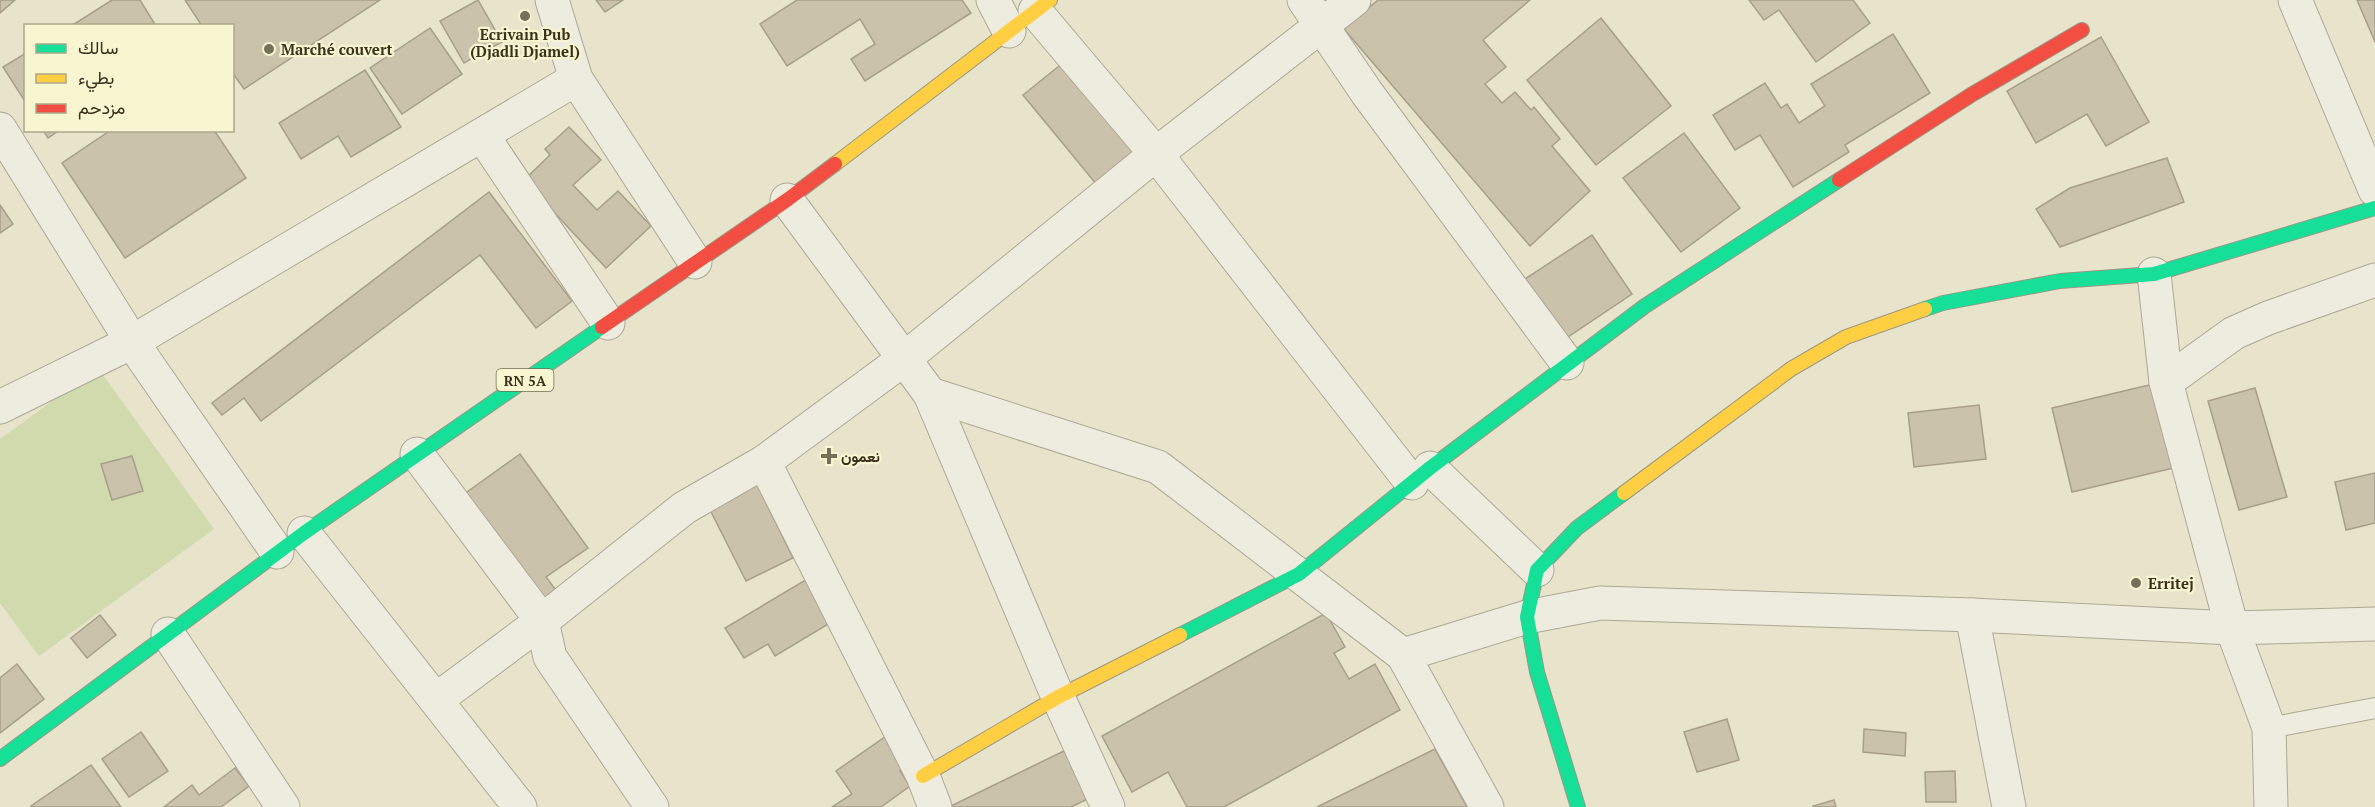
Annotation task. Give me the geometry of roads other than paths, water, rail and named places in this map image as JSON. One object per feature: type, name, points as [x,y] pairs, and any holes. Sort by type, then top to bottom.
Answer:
[{"type":"street","points":[[552,0],[576,79],[695,262]]},
{"type":"street","points":[[993,0],[1009,31]]},
{"type":"street","points":[[436,700],[542,621],[684,508],[764,462],[904,359],[1156,154],[1313,13],[1354,0]]},
{"type":"street","points":[[2295,0],[2375,190]]},
{"type":"street","points":[[1042,5],[1156,154],[1421,475],[1537,570]]},
{"type":"street","name":"RN 5A","points":[[0,759],[277,552],[787,200],[1042,5]]},
{"type":"street","points":[[1313,13],[1367,93],[1567,363]]},
{"type":"street","points":[[923,776],[1058,697],[1299,574],[1421,475],[1567,363],[1654,300],[1971,95],[2082,30]]},
{"type":"street","points":[[0,407],[132,342],[576,79]]},
{"type":"street","points":[[0,129],[132,342],[277,552]]},
{"type":"street","points":[[482,135],[608,323]]},
{"type":"street","points":[[787,200],[930,394],[1058,697],[1108,807]]},
{"type":"street","points":[[1578,807],[1537,672],[1527,617],[1537,570],[1577,528],[1791,369],[1846,336],[1943,303],[2060,281],[2154,274],[2375,208]]},
{"type":"street","points":[[2154,274],[2166,382],[2232,628],[2269,728],[2271,792],[2285,807]]},
{"type":"street","points":[[2166,382],[2234,333],[2268,318],[2375,280]]},
{"type":"street","points":[[930,394],[1158,466],[1403,654],[1487,807]]},
{"type":"street","points":[[417,454],[542,621],[550,657],[652,807]]},
{"type":"street","points":[[764,462],[923,776],[935,807]]},
{"type":"street","points":[[304,533],[520,807]]},
{"type":"street","points":[[1403,654],[1527,617],[1600,603],[1972,615],[2232,628],[2375,624]]},
{"type":"street","points":[[1972,615],[2009,807]]},
{"type":"street","points":[[168,634],[283,807]]},
{"type":"lane","points":[[2269,728],[2375,708]]},
{"type":"place","name":"Ecrivain Pub (Djadli Djamel)","points":[[525,16]]},
{"type":"place","name":"Marché couvert","points":[[269,49]]},
{"type":"place","name":"نعمون","points":[[829,456]]},
{"type":"place","name":"Erritej","points":[[2136,583]]}]
